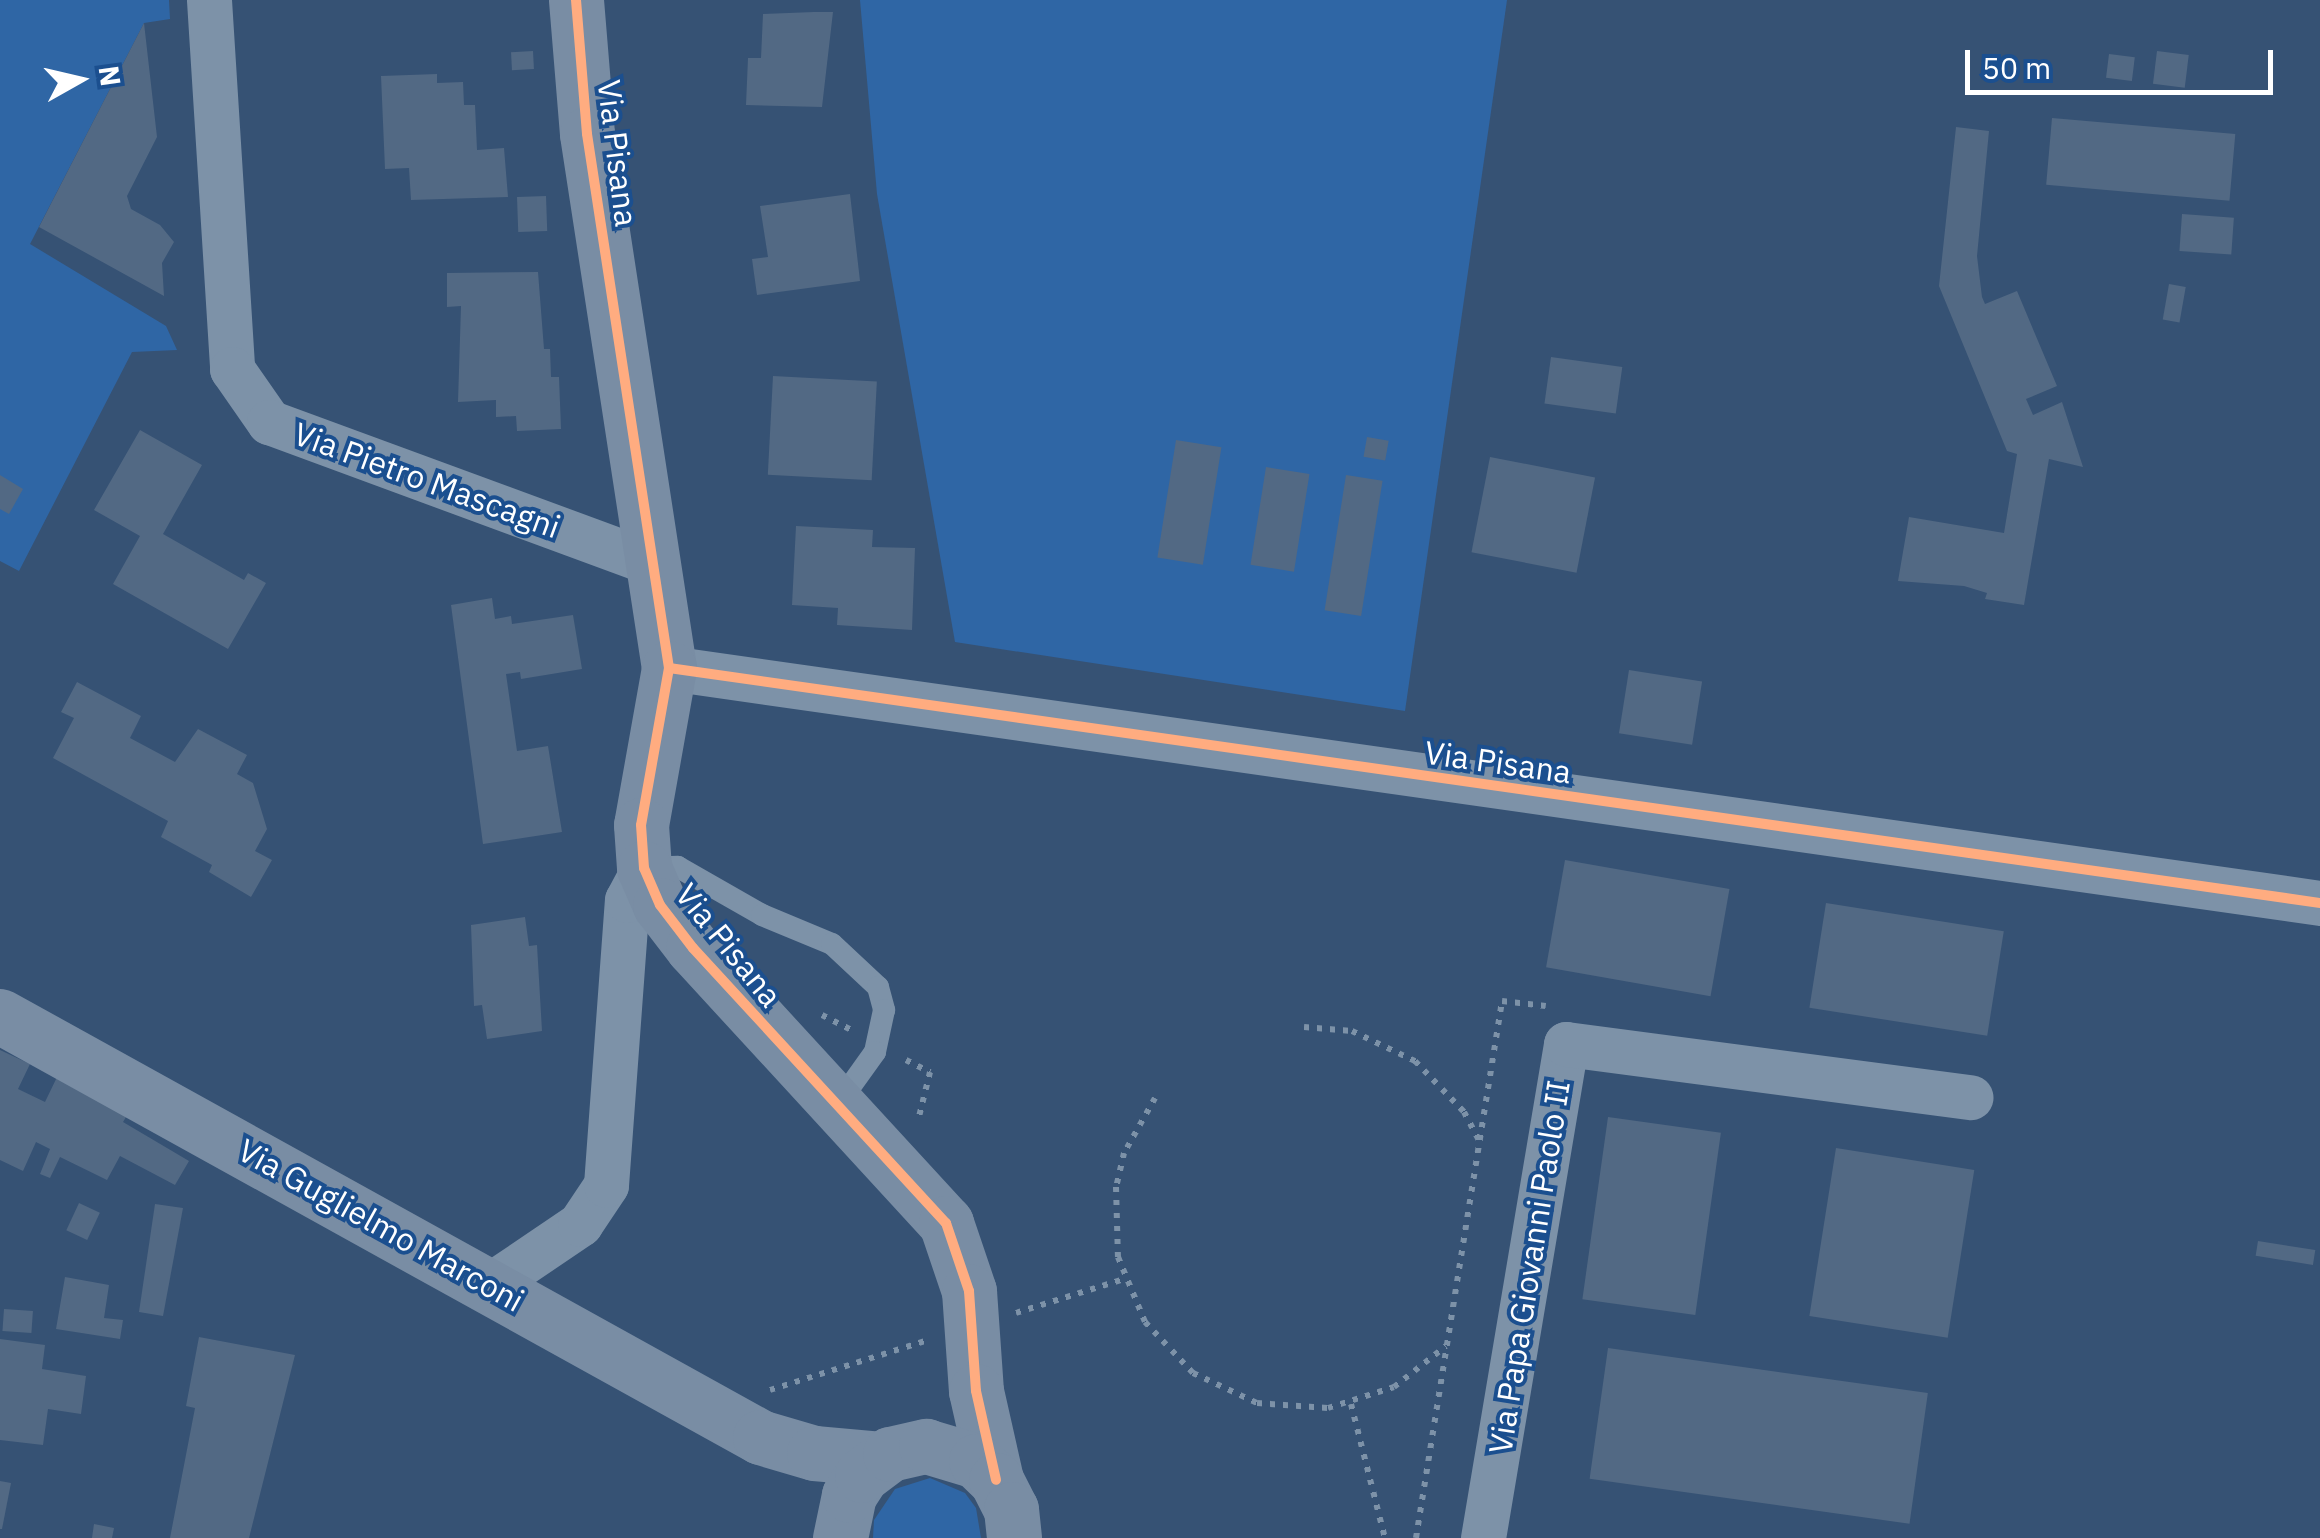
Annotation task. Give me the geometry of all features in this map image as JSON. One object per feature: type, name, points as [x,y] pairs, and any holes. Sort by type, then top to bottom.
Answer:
[{"type":"street","name":"Via Pietro Mascagni","points":[[209,0],[232,369],[269,422],[654,564]]},
{"type":"street","name":"Via Pisana","points":[[576,0],[587,134],[669,668],[642,825],[644,868],[660,905],[693,948],[835,1108],[946,1223],[962,1262],[976,1391],[1012,1520]]},
{"type":"street","name":"Via Pisana","points":[[669,668],[2320,903]]},
{"type":"street","name":"Via Pisana","points":[[490,1285],[580,1224],[606,1185],[627,900],[644,868]]},
{"type":"street","name":"Via Guglielmo Marconi","points":[[0,1016],[490,1285],[759,1415],[814,1452],[891,1455],[952,1450],[1012,1520]]},
{"type":"street","name":"Via Papa Giovanni Paolo II","points":[[1483,1538],[1566,1044],[1971,1097]]},
{"type":"street","points":[[838,1538],[848,1495],[936,1406],[970,1328]]},
{"type":"street","name":"Via Guglielmo Marconi","points":[[759,1415],[838,1538]]},
{"type":"lane","points":[[644,868],[678,867],[762,916],[832,944],[878,987],[884,1010],[875,1052],[835,1108]]},
{"type":"path","points":[[1304,1026],[1352,1032],[1415,1061],[1464,1112],[1480,1143],[1416,1538]]},
{"type":"path","points":[[1155,1098],[1124,1152],[1114,1222],[1124,1279],[1166,1350],[1224,1391],[1292,1409],[1351,1403],[1394,1386],[1447,1345]]},
{"type":"path","points":[[759,1415],[970,1328],[1124,1279]]},
{"type":"path","points":[[1351,1403],[1385,1538]]},
{"type":"shaded area","points":[[0,0],[169,0],[170,19],[144,23],[30,244],[166,326],[177,350],[132,352],[19,571],[0,561]]},
{"type":"shaded area","points":[[860,0],[1507,0],[1405,711],[955,642],[877,194]]},
{"type":"shaded area","points":[[930,1478],[965,1493],[976,1508],[981,1538],[873,1538],[874,1520],[895,1489]]},
{"type":"building","points":[[833,12],[822,107],[746,105],[748,58],[761,58],[763,14]]},
{"type":"building","points":[[144,23],[157,137],[127,196],[131,209],[160,225],[174,242],[162,263],[164,296],[39,227]]},
{"type":"building","points":[[533,51],[534,69],[512,70],[511,52]]},
{"type":"building","points":[[2157,51],[2189,55],[2185,88],[2153,84]]},
{"type":"building","points":[[2109,54],[2135,57],[2132,81],[2106,78]]},
{"type":"building","points":[[437,74],[437,83],[463,82],[464,105],[475,105],[477,150],[504,148],[508,197],[411,200],[409,168],[385,169],[381,76]]},
{"type":"building","points":[[2052,118],[2235,134],[2229,201],[2046,185]]},
{"type":"building","points":[[1956,127],[1989,131],[1977,256],[1982,297],[1985,304],[2017,291],[2057,386],[2026,399],[2033,415],[2062,402],[2083,467],[2049,459],[2024,605],[1985,599],[1987,593],[1964,586],[1898,581],[1909,517],[2004,533],[2017,454],[2007,451],[1939,286]]},
{"type":"building","points":[[850,194],[860,281],[757,295],[752,259],[768,257],[760,206]]},
{"type":"building","points":[[546,196],[547,231],[518,232],[517,197]]},
{"type":"building","points":[[2182,214],[2234,218],[2231,255],[2179,251]]},
{"type":"building","points":[[538,272],[544,349],[550,349],[551,377],[559,377],[561,429],[517,431],[516,416],[496,417],[496,400],[458,402],[461,306],[447,307],[447,273]]},
{"type":"building","points":[[2169,284],[2186,287],[2179,322],[2163,319]]},
{"type":"building","points":[[1551,357],[1622,367],[1616,414],[1544,404]]},
{"type":"building","points":[[773,376],[877,381],[872,480],[768,475]]},
{"type":"building","points":[[140,430],[202,465],[163,534],[244,580],[248,573],[266,583],[228,649],[113,584],[140,536],[94,510]]},
{"type":"building","points":[[1367,437],[1389,441],[1385,461],[1364,457]]},
{"type":"building","points":[[1176,440],[1221,447],[1203,565],[1157,558]]},
{"type":"building","points":[[1490,457],[1595,477],[1577,573],[1471,552]]},
{"type":"building","points":[[1266,467],[1309,474],[1294,572],[1251,565]]},
{"type":"building","points":[[0,475],[23,489],[9,514],[0,509]]},
{"type":"building","points":[[1346,475],[1383,481],[1361,616],[1325,610]]},
{"type":"building","points":[[796,526],[873,530],[872,547],[915,548],[912,630],[837,625],[838,608],[792,605]]},
{"type":"building","points":[[492,598],[495,619],[511,616],[512,624],[573,615],[582,669],[521,679],[520,672],[506,674],[517,751],[548,746],[562,832],[483,844],[451,605]]},
{"type":"building","points":[[1629,670],[1702,682],[1692,745],[1619,733]]},
{"type":"building","points":[[77,682],[141,716],[130,738],[175,762],[198,729],[247,755],[237,774],[253,783],[267,829],[255,851],[272,860],[251,897],[209,872],[212,865],[161,837],[168,821],[53,758],[74,718],[61,712]]},
{"type":"building","points":[[1565,860],[1729,889],[1711,996],[1546,967]]},
{"type":"building","points":[[1826,903],[2004,931],[1987,1036],[1809,1008]]},
{"type":"building","points":[[525,917],[529,946],[537,945],[542,1031],[487,1039],[482,1005],[474,1006],[471,925]]},
{"type":"building","points":[[0,1050],[30,1064],[18,1089],[45,1102],[58,1075],[129,1112],[123,1122],[189,1161],[175,1185],[120,1156],[107,1180],[60,1157],[50,1178],[40,1174],[50,1149],[36,1142],[23,1171],[0,1160]]},
{"type":"building","points":[[1608,1117],[1721,1133],[1695,1315],[1582,1299]]},
{"type":"building","points":[[1836,1148],[1974,1170],[1948,1338],[1809,1316]]},
{"type":"building","points":[[79,1203],[100,1213],[87,1240],[66,1230]]},
{"type":"building","points":[[155,1204],[183,1208],[163,1316],[139,1312]]},
{"type":"building","points":[[2258,1241],[2315,1250],[2313,1265],[2256,1256]]},
{"type":"building","points":[[65,1277],[109,1285],[104,1318],[123,1320],[120,1339],[56,1329]]},
{"type":"building","points":[[4,1309],[33,1311],[31,1333],[2,1331]]},
{"type":"building","points":[[199,1337],[295,1355],[249,1538],[170,1538],[195,1408],[186,1406]]},
{"type":"building","points":[[0,1339],[45,1345],[42,1369],[86,1376],[81,1414],[48,1409],[43,1445],[0,1440]]},
{"type":"building","points":[[1608,1348],[1928,1393],[1909,1524],[1590,1479]]},
{"type":"building","points":[[0,1481],[11,1483],[2,1529],[0,1529]]},
{"type":"building","points":[[94,1524],[114,1528],[112,1538],[92,1538]]},
{"type":"cycle path","points":[[576,0],[587,134],[669,668],[641,825],[644,868],[660,905],[693,948],[946,1223],[969,1291],[976,1391],[996,1480]]},
{"type":"cycle path","points":[[669,668],[2320,903]]}]
